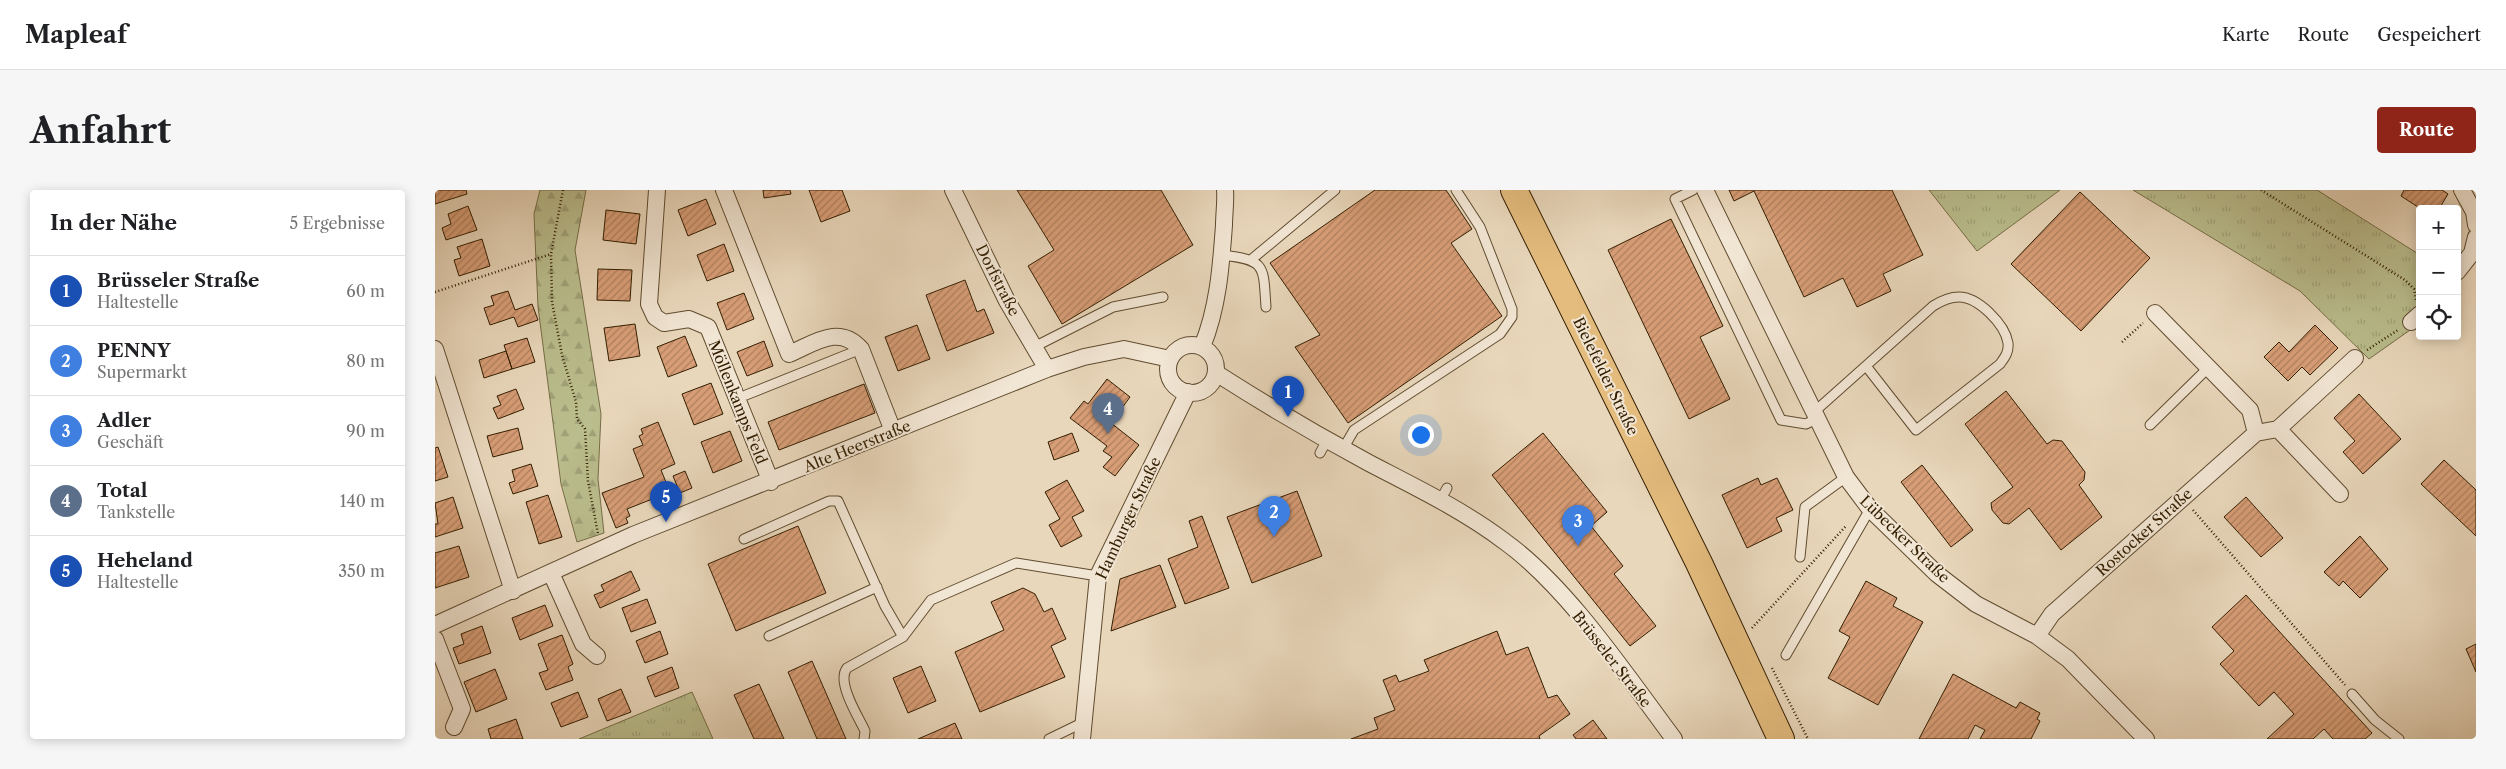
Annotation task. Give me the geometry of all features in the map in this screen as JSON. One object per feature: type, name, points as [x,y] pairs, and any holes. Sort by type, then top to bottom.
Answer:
[{"type":"main road","name":"Bielefelder Straße","points":[[1514,190],[1699,563],[1781,739]]},
{"type":"main road","name":"Bielefelder Straße","points":[[1699,563],[1797,739]]},
{"type":"street","name":"Möllenkamps Feld","points":[[657,190],[649,304],[655,317],[663,323],[689,319],[708,327],[771,482]]},
{"type":"street","points":[[724,190],[789,354],[835,335],[851,338],[861,349],[893,430]]},
{"type":"street","name":"Dorfstraße","points":[[953,190],[1007,301],[1047,369]]},
{"type":"street","points":[[1202,347],[1212,322],[1222,255],[1225,190]]},
{"type":"street","name":"Lübecker Straße","points":[[1705,190],[1846,477],[1869,509],[1937,574],[1977,604],[2037,636],[2083,672],[2146,739]]},
{"type":"street","points":[[2462,190],[2474,212],[2476,225]]},
{"type":"street","points":[[2461,267],[2472,252],[2476,237]]},
{"type":"street","points":[[2155,313],[2250,410],[2256,433],[2278,429],[2355,358]]},
{"type":"street","points":[[1187,346],[1202,347],[1213,358],[1213,379],[1204,390],[1188,392],[1175,386],[1169,374],[1170,359],[1174,353],[1187,346]]},
{"type":"street","points":[[435,349],[513,591]]},
{"type":"street","name":"Alte Heerstraße","points":[[435,625],[601,550],[1047,369],[1084,357],[1124,349],[1170,359]]},
{"type":"street","name":"Brüsseler Straße","points":[[1213,379],[1269,406],[1324,447],[1343,449],[1444,494],[1505,541],[1549,581],[1593,633],[1674,739]]},
{"type":"street","name":"Hamburger Straße","points":[[1082,739],[1097,576],[1188,392]]},
{"type":"street","points":[[2278,429],[2340,494]]},
{"type":"street","name":"Rostocker Straße","points":[[2037,636],[2052,614],[2256,433]]},
{"type":"street","points":[[551,573],[583,644],[597,656]]},
{"type":"street","points":[[435,639],[462,709],[454,727]]},
{"type":"lane","points":[[1252,259],[1335,190]]},
{"type":"lane","points":[[1343,449],[1354,430],[1500,334],[1512,317],[1513,309],[1480,227],[1457,190]]},
{"type":"lane","points":[[1693,190],[1675,199],[1781,420],[1807,424],[1866,366],[1933,306],[1945,299],[1959,297],[1973,300],[1986,308],[2004,332],[2008,343],[2007,354],[2000,364],[1916,430],[1866,366]]},
{"type":"lane","points":[[1222,255],[1252,259],[1264,274],[1266,307]]},
{"type":"lane","points":[[1034,347],[1113,307],[1163,296]]},
{"type":"lane","points":[[746,395],[861,349]]},
{"type":"lane","points":[[2150,425],[2208,368]]},
{"type":"lane","points":[[1800,556],[1805,507],[1846,477]]},
{"type":"lane","points":[[744,538],[829,501],[838,501],[877,587],[903,637]]},
{"type":"lane","points":[[1786,655],[1869,509]]},
{"type":"lane","points":[[864,739],[865,731],[843,684],[843,673],[847,668],[903,637],[931,600],[1015,563],[1097,576]]},
{"type":"lane","points":[[769,636],[877,587]]},
{"type":"lane","points":[[2352,694],[2375,720],[2399,739]]},
{"type":"lane","points":[[1049,739],[1084,722]]},
{"type":"path","points":[[563,190],[551,254],[552,302],[561,355],[576,402],[577,419],[585,429],[587,481],[601,550]]},
{"type":"path","points":[[2261,190],[2405,280],[2413,289],[2417,304],[2415,318],[2355,358]]},
{"type":"path","points":[[435,292],[551,254]]},
{"type":"path","points":[[2122,342],[2155,313]]},
{"type":"path","points":[[2183,498],[2352,694]]},
{"type":"path","points":[[1751,627],[1756,636]]},
{"type":"path","points":[[1769,661],[1808,739]]},
{"type":"green space","points":[[540,190],[586,190],[575,250],[601,414],[598,479],[604,533],[577,542],[561,484],[538,307],[534,214]]},
{"type":"green space","points":[[1929,190],[2060,190],[1977,251]]},
{"type":"green space","points":[[2133,190],[2317,190],[2416,252],[2416,326],[2369,359],[2300,291]]},
{"type":"green space","points":[[692,692],[713,739],[579,739]]},
{"type":"building","points":[[435,190],[466,190],[467,194],[435,204]]},
{"type":"building","points":[[763,190],[790,190],[791,194],[764,198]]},
{"type":"building","points":[[809,190],[842,190],[850,211],[821,222]]},
{"type":"building","points":[[1017,190],[1161,190],[1193,245],[1062,324],[1028,266],[1054,250]]},
{"type":"building","points":[[1375,190],[1446,190],[1472,229],[1451,243],[1502,316],[1348,423],[1295,347],[1320,335],[1270,263]]},
{"type":"building","points":[[1729,190],[1892,190],[1923,255],[1883,274],[1891,291],[1857,307],[1843,278],[1804,297],[1754,191],[1734,201]]},
{"type":"building","points":[[2404,190],[2442,190],[2448,194],[2441,205],[2416,206],[2401,196]]},
{"type":"building","points":[[2080,192],[2150,258],[2081,331],[2011,264]]},
{"type":"building","points":[[706,199],[716,224],[688,236],[678,210]]},
{"type":"building","points":[[468,206],[477,230],[446,240],[442,228],[451,224],[448,214]]},
{"type":"building","points":[[606,210],[640,214],[636,244],[603,240]]},
{"type":"building","points":[[1671,219],[1723,326],[1700,337],[1730,399],[1689,419],[1608,250]]},
{"type":"building","points":[[482,239],[490,266],[459,276],[454,260],[461,258],[457,247]]},
{"type":"building","points":[[724,244],[734,271],[707,281],[697,255]]},
{"type":"building","points":[[598,269],[632,270],[630,301],[597,300]]},
{"type":"building","points":[[965,280],[977,312],[984,309],[994,333],[947,351],[926,295]]},
{"type":"building","points":[[508,291],[515,310],[532,304],[538,320],[518,327],[514,317],[490,325],[484,308],[494,305],[491,296]]},
{"type":"building","points":[[744,293],[754,319],[727,330],[717,303]]},
{"type":"building","points":[[635,324],[640,356],[609,361],[604,328]]},
{"type":"building","points":[[917,325],[930,359],[898,371],[885,337]]},
{"type":"building","points":[[2315,325],[2338,348],[2310,375],[2302,367],[2288,381],[2264,357],[2279,342],[2289,352]]},
{"type":"building","points":[[685,336],[697,366],[668,377],[657,347]]},
{"type":"building","points":[[527,338],[535,362],[512,369],[504,345]]},
{"type":"building","points":[[764,341],[773,366],[747,376],[737,352]]},
{"type":"building","points":[[506,351],[512,369],[484,378],[479,360]]},
{"type":"building","points":[[1107,379],[1130,397],[1111,423],[1139,445],[1115,476],[1103,467],[1112,457],[1103,451],[1107,446],[1070,418],[1084,401],[1088,404]]},
{"type":"building","points":[[711,383],[723,414],[694,425],[682,394]]},
{"type":"building","points":[[864,384],[875,413],[779,450],[768,422]]},
{"type":"building","points":[[516,389],[524,409],[498,419],[493,408],[501,405],[497,396]]},
{"type":"building","points":[[2006,391],[2047,444],[2053,440],[2062,441],[2085,472],[2084,480],[2079,485],[2102,517],[2061,550],[2029,508],[2009,524],[2003,523],[1992,510],[1991,503],[2013,487],[1965,424]]},
{"type":"building","points":[[2359,394],[2401,439],[2363,474],[2343,452],[2355,441],[2334,418]]},
{"type":"building","points":[[658,422],[675,464],[661,470],[670,492],[627,509],[630,516],[626,518],[628,523],[616,528],[602,493],[644,477],[633,449],[643,445],[639,436],[643,434],[641,429]]},
{"type":"building","points":[[518,428],[523,449],[493,457],[487,436]]},
{"type":"building","points":[[730,431],[742,461],[713,473],[701,442]]},
{"type":"building","points":[[1072,433],[1079,451],[1054,460],[1048,442]]},
{"type":"building","points":[[1543,433],[1607,512],[1591,526],[1623,566],[1614,574],[1656,626],[1630,646],[1492,475]]},
{"type":"building","points":[[438,447],[448,477],[435,481],[435,448]]},
{"type":"building","points":[[2444,460],[2476,490],[2476,536],[2421,484]]},
{"type":"building","points":[[531,464],[538,486],[513,494],[509,483],[515,481],[512,470]]},
{"type":"building","points":[[1922,465],[1973,530],[1951,547],[1901,482]]},
{"type":"building","points":[[685,471],[692,488],[680,493],[673,476]]},
{"type":"building","points":[[1758,478],[1761,485],[1777,478],[1793,510],[1776,518],[1782,531],[1747,548],[1722,495]]},
{"type":"building","points":[[1067,480],[1084,511],[1072,517],[1082,536],[1061,547],[1049,525],[1060,519],[1045,492]]},
{"type":"building","points":[[1297,491],[1322,556],[1252,583],[1227,517]]},
{"type":"building","points":[[548,495],[562,537],[539,544],[526,502]]},
{"type":"building","points":[[453,497],[463,528],[435,537],[435,524],[438,524],[435,503]]},
{"type":"building","points":[[2246,497],[2283,538],[2261,557],[2224,517]]},
{"type":"building","points":[[1202,516],[1229,588],[1185,604],[1168,559],[1198,547],[1189,521]]},
{"type":"building","points":[[798,526],[826,593],[736,631],[708,564]]},
{"type":"building","points":[[2360,536],[2388,569],[2360,598],[2343,581],[2339,586],[2324,572]]},
{"type":"building","points":[[459,546],[469,577],[435,588],[435,553]]},
{"type":"building","points":[[1160,565],[1176,607],[1111,631],[1120,579]]},
{"type":"building","points":[[631,571],[640,590],[600,608],[594,595],[604,591],[601,585]]},
{"type":"building","points":[[1866,581],[1897,598],[1893,606],[1923,622],[1878,705],[1828,678],[1850,637],[1839,631]]},
{"type":"building","points":[[1023,588],[1035,594],[1044,612],[1052,608],[1066,639],[1051,646],[1065,677],[980,712],[955,652],[1004,630],[991,602]]},
{"type":"building","points":[[2246,595],[2372,733],[2365,739],[2333,739],[2324,729],[2313,739],[2267,739],[2294,714],[2274,692],[2259,706],[2220,664],[2234,651],[2212,627]]},
{"type":"building","points":[[647,599],[656,623],[631,632],[622,608]]},
{"type":"building","points":[[545,605],[553,626],[520,640],[512,618]]},
{"type":"building","points":[[482,626],[491,653],[459,664],[453,648],[464,644],[461,634]]},
{"type":"building","points":[[660,631],[668,654],[645,663],[636,641]]},
{"type":"building","points":[[1497,631],[1506,655],[1528,647],[1548,698],[1557,695],[1570,714],[1539,736],[1540,739],[1351,739],[1378,729],[1374,718],[1395,710],[1383,680],[1396,675],[1399,682],[1429,671],[1424,660]]},
{"type":"building","points":[[562,635],[573,664],[568,667],[573,680],[546,690],[539,673],[548,670],[538,644]]},
{"type":"building","points":[[2476,644],[2476,672],[2466,649]]},
{"type":"building","points":[[812,661],[846,739],[817,739],[788,672]]},
{"type":"building","points":[[921,666],[936,701],[908,713],[893,678]]},
{"type":"building","points":[[672,667],[679,688],[655,697],[647,677]]},
{"type":"building","points":[[495,669],[507,699],[476,712],[464,682]]},
{"type":"building","points":[[1953,674],[2016,708],[2020,702],[2040,713],[2037,719],[2040,721],[2031,739],[1980,739],[1985,730],[1975,725],[1968,739],[1919,739]]},
{"type":"building","points":[[759,684],[784,739],[754,739],[734,695]]},
{"type":"building","points":[[621,689],[631,712],[607,721],[598,699]]},
{"type":"building","points":[[578,692],[588,717],[561,727],[551,703]]},
{"type":"building","points":[[516,719],[523,739],[491,739],[488,729]]},
{"type":"building","points":[[1593,720],[1607,739],[1576,739],[1573,735]]},
{"type":"building","points":[[955,723],[962,739],[918,739]]},
{"type":"place","name":"Brüsseler Straße","points":[[1288,417]]},
{"type":"place","name":"Total","points":[[1108,434]]},
{"type":"place","name":"Heheland","points":[[666,522]]},
{"type":"place","name":"PENNY","points":[[1274,537]]},
{"type":"place","name":"Adler","points":[[1578,546]]}]
